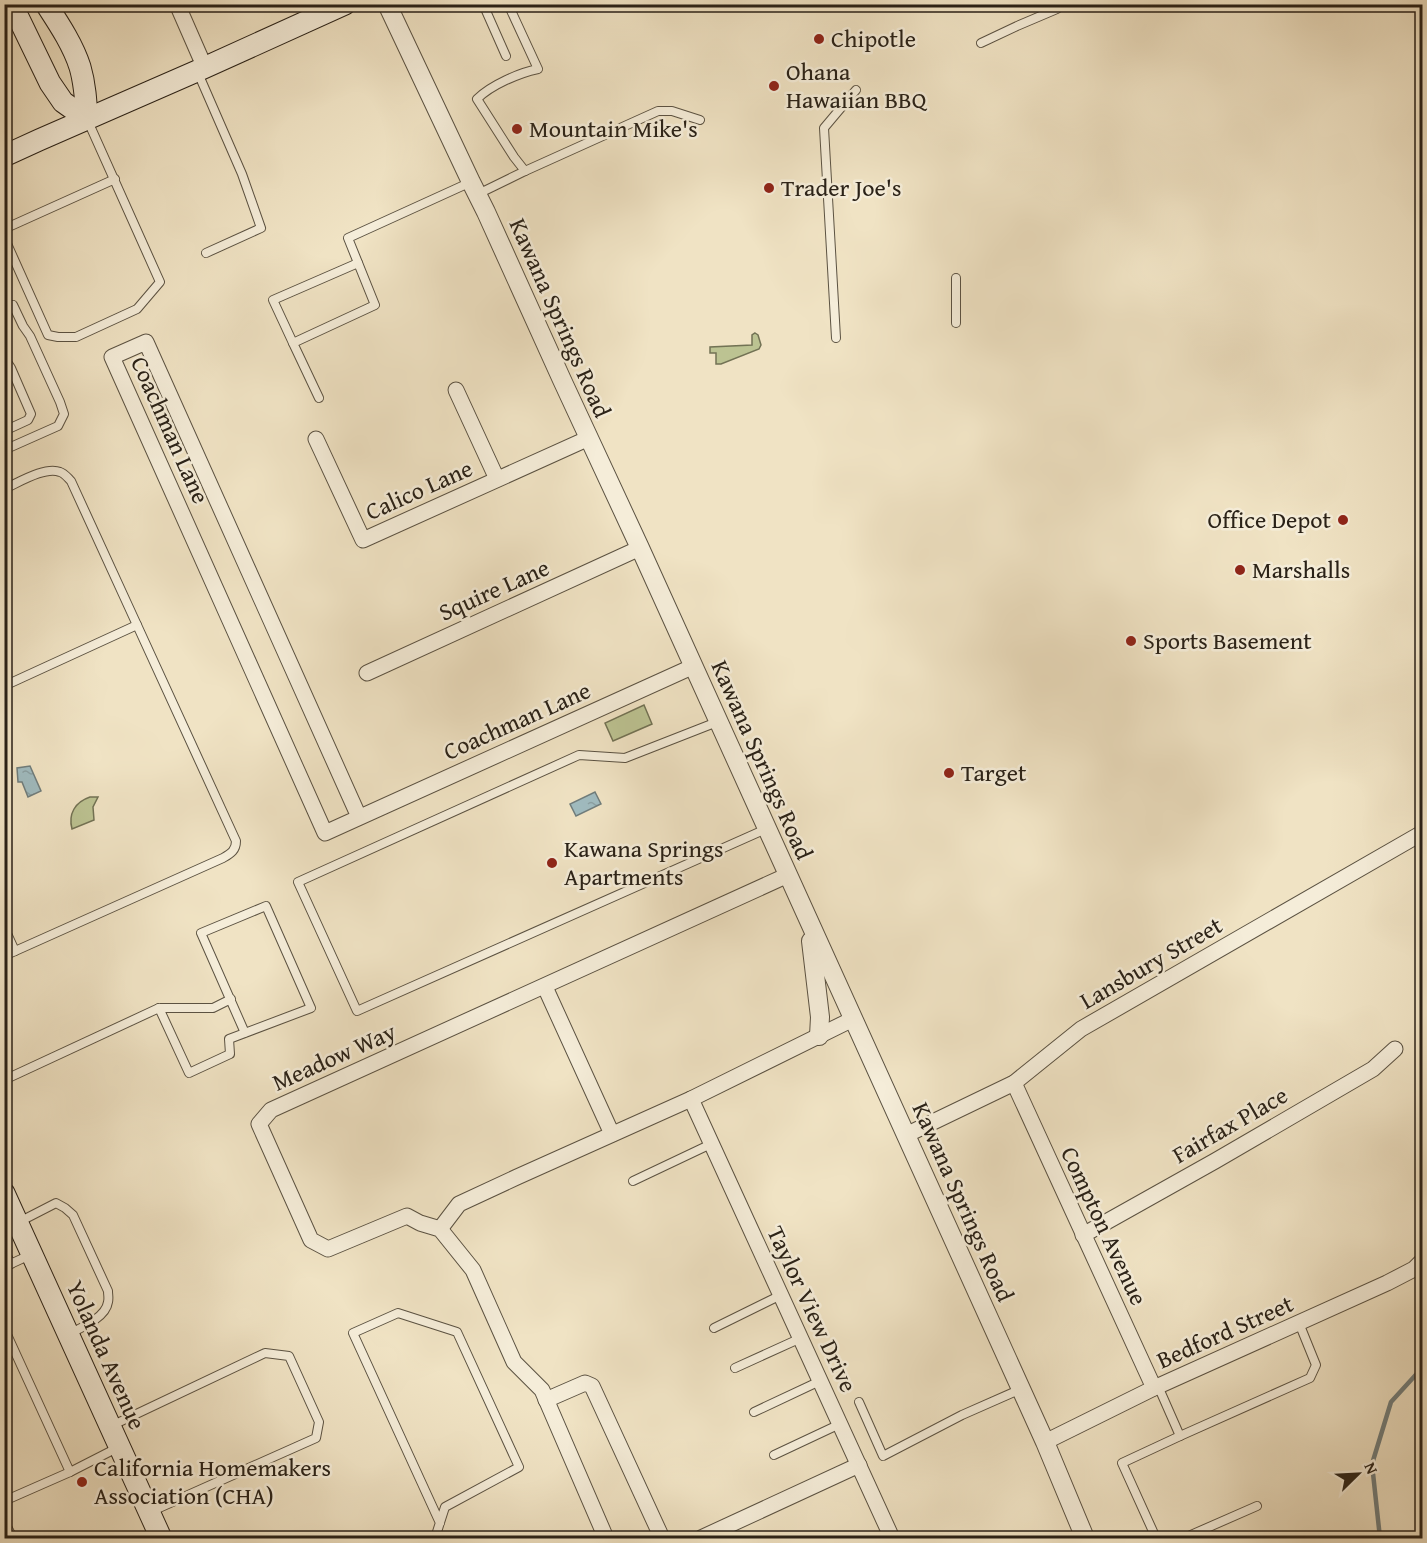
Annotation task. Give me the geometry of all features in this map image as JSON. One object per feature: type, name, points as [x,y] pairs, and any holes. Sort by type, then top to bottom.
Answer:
[{"type":"main road","points":[[10,4],[50,83],[63,102],[87,118]]},
{"type":"main road","points":[[46,4],[75,54],[81,69],[87,118]]},
{"type":"main road","points":[[4,156],[201,70],[322,9],[345,4]]},
{"type":"main road","name":"Yolanda Avenue","points":[[4,1193],[161,1539]]},
{"type":"street","points":[[177,4],[201,70]]},
{"type":"street","name":"Kawana Springs Road","points":[[387,4],[486,212],[694,666],[1021,1389],[1085,1539]]},
{"type":"street","name":"Coachman Lane","points":[[359,818],[146,342],[112,357],[325,833],[359,818],[694,666]]},
{"type":"street","name":"Calico Lane","points":[[456,390],[497,479]]},
{"type":"street","name":"Calico Lane","points":[[316,439],[363,540],[589,438]]},
{"type":"street","name":"Squire Lane","points":[[367,673],[640,548]]},
{"type":"street","name":"Lansbury Street","points":[[906,1135],[1014,1083],[1081,1029],[1422,833]]},
{"type":"street","name":"Meadow Way","points":[[440,1229],[407,1216],[328,1249],[311,1240],[258,1124],[271,1110],[788,875]]},
{"type":"street","points":[[808,921],[820,1017],[819,1036]]},
{"type":"street","points":[[544,987],[612,1134]]},
{"type":"street","points":[[606,1539],[542,1390],[514,1362],[473,1270],[440,1229],[459,1204],[691,1099],[853,1019]]},
{"type":"street","name":"Fairfax Place","points":[[1083,1235],[1373,1069],[1395,1049]]},
{"type":"street","name":"Compton Avenue","points":[[1014,1083],[1083,1235],[1156,1387]]},
{"type":"street","name":"Taylor View Drive","points":[[691,1099],[892,1539]]},
{"type":"street","name":"Bedford Street","points":[[1044,1442],[1156,1387],[1405,1274],[1422,1261]]},
{"type":"street","points":[[546,1400],[585,1383],[592,1386],[662,1539]]},
{"type":"street","points":[[701,1539],[859,1465]]},
{"type":"lane","points":[[483,4],[506,56]]},
{"type":"lane","points":[[508,4],[538,69],[528,71],[485,90],[477,99],[525,171]]},
{"type":"lane","points":[[981,43],[1057,9]]},
{"type":"lane","points":[[201,70],[261,228],[206,253]]},
{"type":"lane","points":[[836,338],[824,128],[856,90]]},
{"type":"lane","points":[[293,344],[375,305],[348,238],[474,188],[525,171],[658,111],[672,111],[700,120]]},
{"type":"lane","points":[[4,237],[48,335],[76,337],[137,309],[160,282],[87,118]]},
{"type":"lane","points":[[4,229],[115,179]]},
{"type":"lane","points":[[319,398],[273,300],[358,263]]},
{"type":"lane","points":[[956,278],[956,323]]},
{"type":"lane","points":[[4,450],[58,426],[64,414],[30,336],[13,305]]},
{"type":"lane","points":[[4,361],[11,368],[31,414],[28,420],[4,431]]},
{"type":"lane","points":[[4,489],[41,472],[54,470],[63,472],[71,481],[236,841],[236,847],[232,853],[223,858],[4,956]]},
{"type":"lane","points":[[4,686],[137,625]]},
{"type":"lane","points":[[719,722],[625,758],[579,755],[298,882],[357,1011],[767,828]]},
{"type":"lane","points":[[159,1008],[189,1073],[230,1054],[229,1039],[245,1033],[311,1008],[266,906],[201,933],[245,1033]]},
{"type":"lane","points":[[4,927],[15,951]]},
{"type":"lane","points":[[4,1080],[159,1008],[213,1008],[231,999]]},
{"type":"lane","points":[[633,1181],[711,1144]]},
{"type":"lane","points":[[18,1222],[56,1203],[65,1208],[73,1215],[108,1292],[108,1304],[101,1315],[68,1334]]},
{"type":"lane","points":[[4,1250],[8,1266],[33,1254]]},
{"type":"lane","points":[[714,1328],[781,1295]]},
{"type":"lane","points":[[435,1539],[440,1523],[445,1507],[519,1467],[457,1332],[398,1313],[353,1333],[440,1523]]},
{"type":"lane","points":[[1156,1539],[1122,1463],[1310,1378],[1316,1365],[1299,1323]]},
{"type":"lane","points":[[4,1328],[70,1472]]},
{"type":"lane","points":[[735,1368],[801,1338]]},
{"type":"lane","points":[[110,1426],[265,1353],[289,1356],[319,1422],[316,1438],[149,1512]]},
{"type":"lane","points":[[754,1412],[820,1381]]},
{"type":"lane","points":[[1156,1387],[1180,1436]]},
{"type":"lane","points":[[859,1402],[883,1456],[962,1415],[1021,1389]]},
{"type":"lane","points":[[774,1455],[840,1424]]},
{"type":"lane","points":[[4,1501],[119,1448]]},
{"type":"lane","points":[[1184,1539],[1257,1506]]},
{"type":"lane","points":[[4,1521],[12,1539]]},
{"type":"green space","points":[[755,333],[761,345],[759,349],[716,364],[716,353],[710,353],[710,347],[752,345],[752,335]]},
{"type":"green space","points":[[644,705],[652,724],[613,741],[605,723]]},
{"type":"green space","points":[[90,797],[98,797],[93,807],[94,820],[72,829],[71,818],[74,809],[80,802]]},
{"type":"water","points":[[30,766],[41,791],[28,797],[22,782],[18,782],[17,768]]},
{"type":"water","points":[[595,792],[601,804],[576,816],[570,804]]},
{"type":"waterway","points":[[1380,1538],[1372,1464],[1391,1402],[1422,1368]]},
{"type":"place","name":"Chipotle","points":[[819,39]]},
{"type":"place","name":"Ohana Hawaiian BBQ","points":[[774,86]]},
{"type":"place","name":"Mountain Mike's","points":[[517,129]]},
{"type":"place","name":"Trader Joe's","points":[[769,188]]},
{"type":"place","name":"Office Depot","points":[[1343,520]]},
{"type":"place","name":"Marshalls","points":[[1240,570]]},
{"type":"place","name":"Sports Basement","points":[[1131,641]]},
{"type":"place","name":"Target","points":[[949,773]]},
{"type":"place","name":"Kawana Springs Apartments","points":[[552,863]]},
{"type":"place","name":"California Homemakers Association (CHA)","points":[[82,1482]]}]
